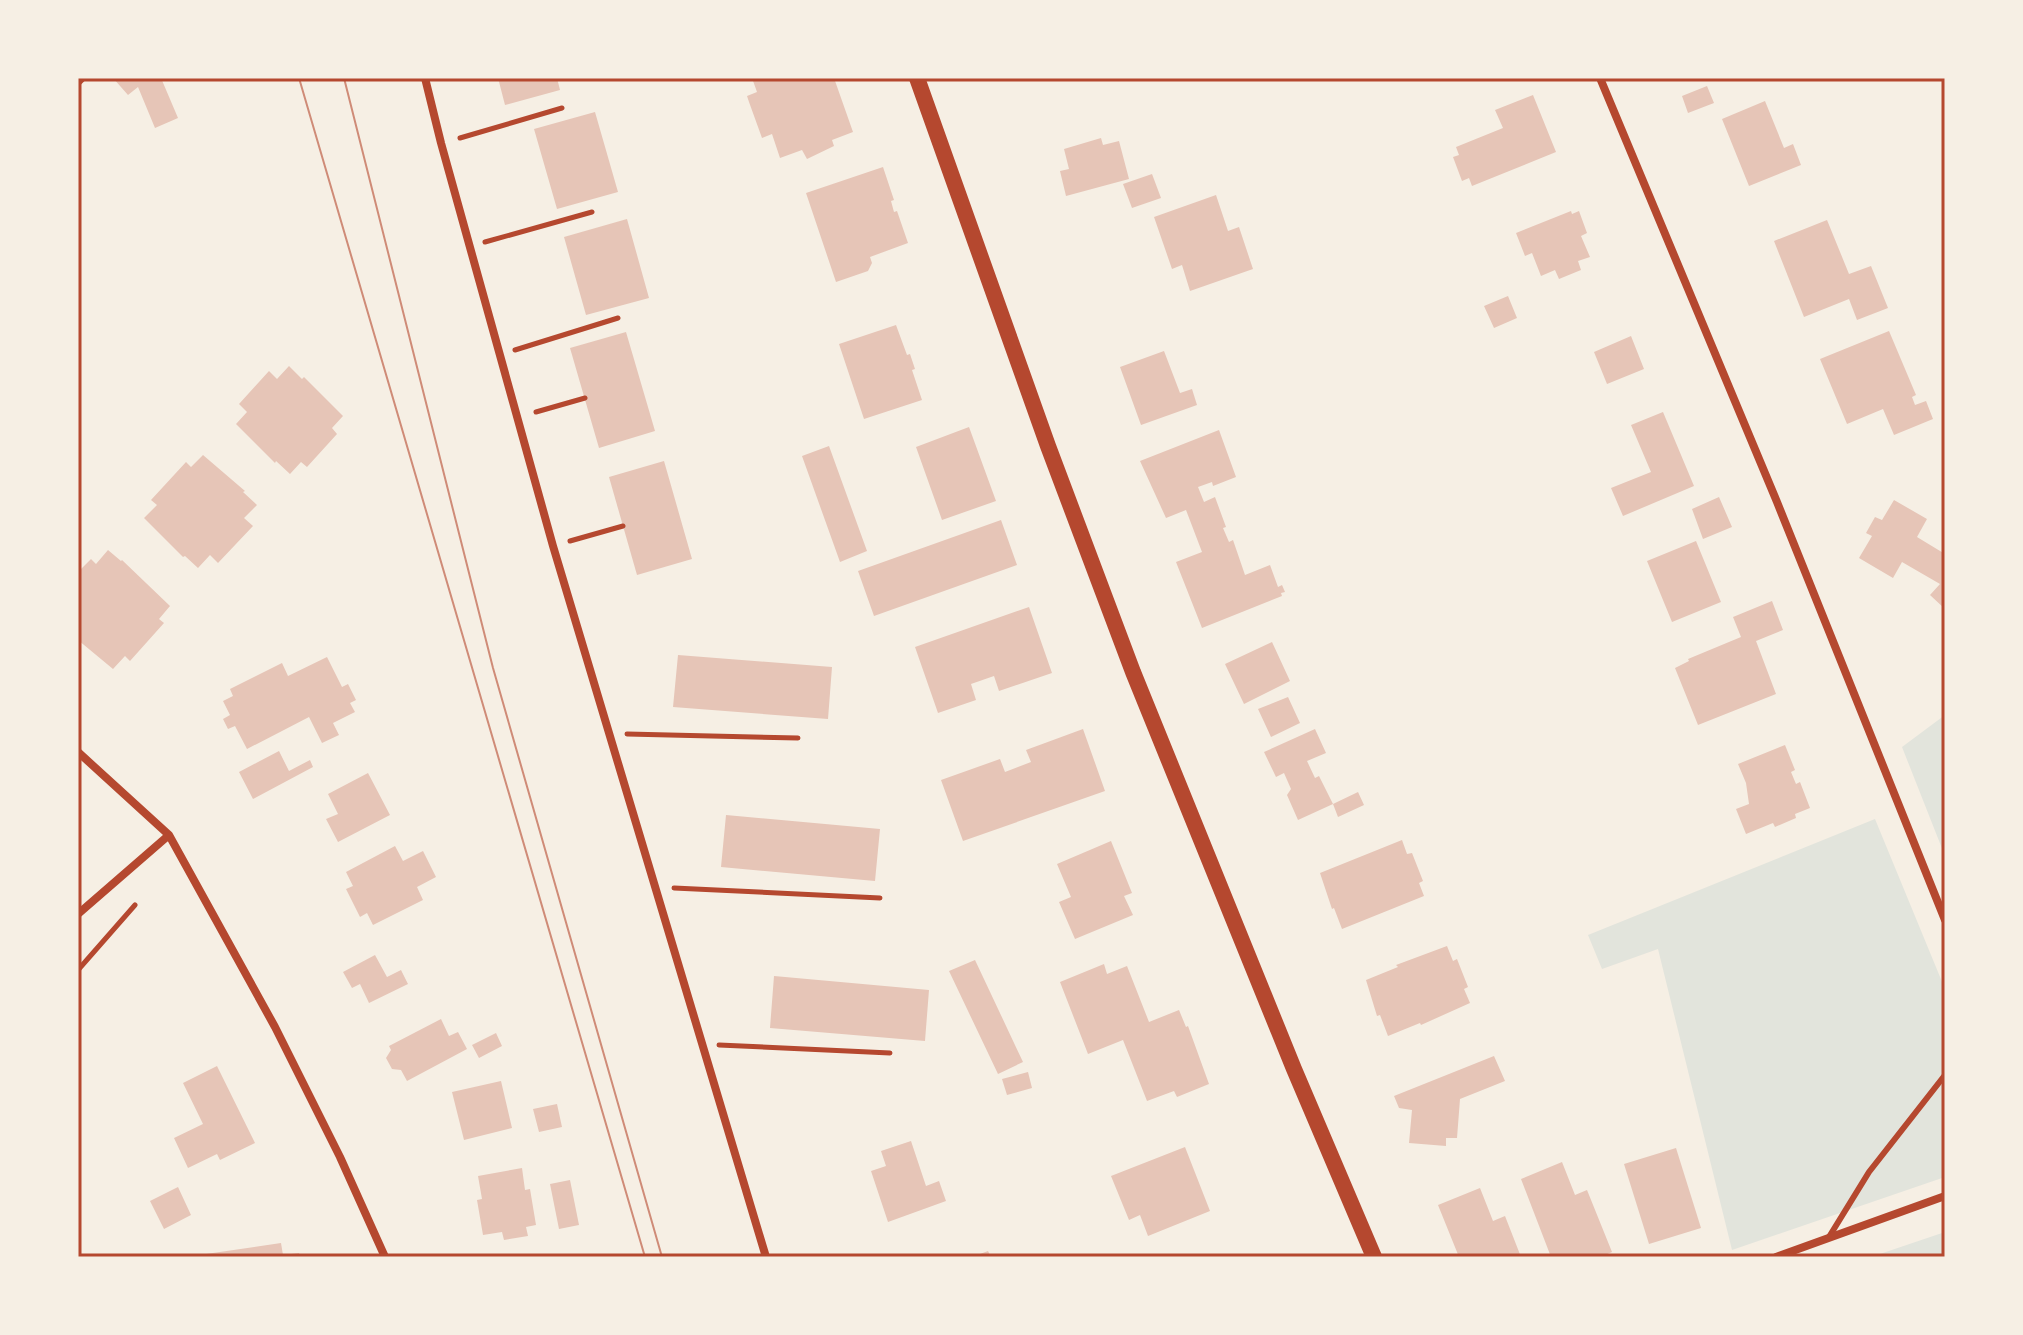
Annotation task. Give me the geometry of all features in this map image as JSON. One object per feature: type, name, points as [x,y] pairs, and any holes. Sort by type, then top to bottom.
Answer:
[{"type":"main road","points":[[917,78],[1048,446],[1133,672],[1300,1084],[1374,1257]]},
{"type":"street","points":[[425,78],[553,546],[766,1257]]},
{"type":"street","points":[[1600,78],[1777,502],[1945,920]]},
{"type":"street","points":[[78,752],[169,835],[275,1027],[340,1157],[385,1257]]},
{"type":"street","points":[[78,914],[169,835]]},
{"type":"street","points":[[1776,1257],[1945,1196]]},
{"type":"lane","points":[[1827,1239],[1869,1172],[1945,1075]]},
{"type":"path","points":[[78,84],[84,78]]},
{"type":"path","points":[[441,143],[562,108]]},
{"type":"path","points":[[469,246],[592,212]]},
{"type":"path","points":[[499,355],[618,318]]},
{"type":"path","points":[[516,418],[585,398]]},
{"type":"path","points":[[553,546],[623,526]]},
{"type":"path","points":[[608,734],[798,738]]},
{"type":"path","points":[[654,887],[880,898]]},
{"type":"path","points":[[78,970],[135,905]]},
{"type":"path","points":[[700,1044],[890,1053]]},
{"type":"shaded area","points":[[1945,715],[1945,856],[1902,747]]},
{"type":"shaded area","points":[[1875,819],[1945,989],[1945,1177],[1732,1250],[1658,949],[1602,969],[1588,935]]},
{"type":"shaded area","points":[[1945,1232],[1945,1257],[1871,1257]]},
{"type":"building","points":[[113,78],[161,78],[178,118],[155,128],[138,87],[128,95]]},
{"type":"building","points":[[498,78],[557,78],[560,90],[505,105]]},
{"type":"building","points":[[752,78],[834,78],[853,132],[832,140],[834,146],[807,159],[802,150],[780,158],[772,134],[762,138],[749,102],[747,96],[757,92]]},
{"type":"building","points":[[1707,86],[1714,103],[1688,113],[1682,96]]},
{"type":"building","points":[[1533,95],[1556,152],[1472,186],[1469,178],[1462,181],[1453,157],[1459,155],[1456,147],[1503,128],[1495,110]]},
{"type":"building","points":[[1765,101],[1784,148],[1793,144],[1801,165],[1749,186],[1722,119]]},
{"type":"building","points":[[595,112],[618,192],[557,209],[534,129]]},
{"type":"building","points":[[1101,138],[1103,145],[1119,141],[1129,179],[1066,196],[1060,171],[1069,169],[1064,149]]},
{"type":"building","points":[[883,167],[894,200],[891,201],[894,212],[897,211],[908,243],[870,257],[872,263],[868,271],[836,282],[806,193]]},
{"type":"building","points":[[1152,174],[1161,198],[1132,208],[1123,184]]},
{"type":"building","points":[[1216,195],[1228,231],[1239,227],[1253,269],[1190,291],[1182,265],[1172,269],[1154,217]]},
{"type":"building","points":[[1571,211],[1572,214],[1579,211],[1587,233],[1581,236],[1590,257],[1578,261],[1581,270],[1559,279],[1555,270],[1541,276],[1532,253],[1525,256],[1516,233]]},
{"type":"building","points":[[627,219],[649,298],[586,315],[564,237]]},
{"type":"building","points":[[1827,220],[1849,274],[1871,266],[1888,308],[1857,320],[1849,299],[1804,317],[1774,241]]},
{"type":"building","points":[[1508,296],[1517,318],[1494,328],[1484,306]]},
{"type":"building","points":[[896,325],[907,355],[910,354],[922,400],[864,419],[839,344]]},
{"type":"building","points":[[1889,331],[1916,395],[1912,397],[1915,405],[1926,401],[1933,419],[1894,435],[1883,409],[1847,424],[1820,359]]},
{"type":"building","points":[[626,332],[655,431],[599,448],[570,348]]},
{"type":"building","points":[[1631,336],[1644,369],[1607,384],[1594,352]]},
{"type":"building","points":[[1164,351],[1180,393],[1192,389],[1197,405],[1141,425],[1120,367]]},
{"type":"building","points":[[289,366],[343,416],[332,428],[337,434],[307,467],[301,462],[290,474],[236,424],[247,412],[239,404],[269,371],[277,379]]},
{"type":"building","points":[[1663,412],[1694,486],[1623,516],[1611,488],[1651,472],[1631,425]]},
{"type":"building","points":[[969,427],[996,501],[942,520],[916,447]]},
{"type":"building","points":[[1219,430],[1236,477],[1213,486],[1212,482],[1198,487],[1204,502],[1215,497],[1226,527],[1223,528],[1229,542],[1233,540],[1245,575],[1270,565],[1278,587],[1282,585],[1285,592],[1281,593],[1282,596],[1202,628],[1176,562],[1202,552],[1186,510],[1166,518],[1140,461]]},
{"type":"building","points":[[829,446],[867,551],[840,562],[802,456]]},
{"type":"building","points":[[203,455],[257,505],[244,518],[253,526],[218,563],[210,555],[198,568],[144,518],[157,505],[151,500],[186,462],[191,467]]},
{"type":"building","points":[[664,461],[692,559],[637,575],[609,477]]},
{"type":"building","points":[[1719,497],[1732,527],[1703,539],[1692,509]]},
{"type":"building","points":[[1894,500],[1927,519],[1917,537],[1945,554],[1945,609],[1930,595],[1940,584],[1902,562],[1893,578],[1859,558],[1872,536],[1866,533],[1875,517],[1882,520]]},
{"type":"building","points":[[1001,520],[1017,565],[874,616],[858,571]]},
{"type":"building","points":[[1696,541],[1721,602],[1672,622],[1647,561]]},
{"type":"building","points":[[108,550],[170,606],[159,619],[164,623],[130,661],[125,656],[113,669],[78,640],[78,572],[91,559],[96,564]]},
{"type":"building","points":[[1772,601],[1783,630],[1756,641],[1776,694],[1698,725],[1675,668],[1688,659],[1741,637],[1733,617]]},
{"type":"building","points":[[1029,607],[1052,673],[999,691],[994,676],[971,684],[976,700],[938,713],[915,647]]},
{"type":"building","points":[[1272,642],[1290,681],[1244,704],[1225,664]]},
{"type":"building","points":[[678,655],[832,667],[828,719],[673,707]]},
{"type":"building","points":[[327,657],[342,687],[348,684],[356,700],[350,703],[355,712],[333,723],[339,735],[322,743],[309,717],[247,749],[235,726],[228,729],[223,719],[230,715],[223,701],[233,696],[230,689],[282,663],[288,676]]},
{"type":"building","points":[[1288,697],[1300,723],[1271,737],[1258,709]]},
{"type":"building","points":[[1083,729],[1105,791],[963,841],[941,780],[1000,759],[1005,772],[1031,762],[1026,750]]},
{"type":"building","points":[[1315,729],[1326,753],[1307,761],[1315,778],[1319,776],[1333,804],[1298,820],[1287,795],[1291,789],[1284,773],[1276,777],[1264,752]]},
{"type":"building","points":[[1785,745],[1795,770],[1791,772],[1796,784],[1800,782],[1810,808],[1775,827],[1773,823],[1746,834],[1736,809],[1749,804],[1746,783],[1738,764]]},
{"type":"building","points":[[279,751],[289,771],[310,760],[313,767],[253,799],[239,772]]},
{"type":"building","points":[[368,773],[390,815],[338,842],[326,819],[338,814],[328,794]]},
{"type":"building","points":[[1358,792],[1364,805],[1338,817],[1333,804]]},
{"type":"building","points":[[726,815],[880,829],[875,881],[721,867]]},
{"type":"building","points":[[1402,840],[1407,854],[1412,853],[1423,881],[1419,883],[1424,896],[1342,929],[1320,873]]},
{"type":"building","points":[[1111,841],[1132,893],[1124,896],[1133,915],[1075,939],[1059,902],[1071,897],[1057,864]]},
{"type":"building","points":[[395,846],[403,861],[423,851],[436,877],[417,887],[423,900],[373,925],[367,913],[360,917],[346,889],[353,886],[346,872]]},
{"type":"building","points":[[1447,946],[1453,961],[1457,959],[1468,987],[1464,989],[1470,1003],[1388,1036],[1380,1015],[1377,1016],[1366,980]]},
{"type":"building","points":[[375,955],[387,977],[401,970],[408,984],[369,1003],[360,984],[352,988],[343,972]]},
{"type":"building","points":[[975,960],[1023,1062],[998,1074],[949,971]]},
{"type":"building","points":[[1104,964],[1107,974],[1127,966],[1149,1022],[1179,1010],[1209,1084],[1177,1097],[1174,1091],[1147,1101],[1123,1040],[1088,1054],[1060,982]]},
{"type":"building","points":[[774,976],[929,990],[925,1041],[770,1028]]},
{"type":"building","points":[[441,1019],[449,1036],[458,1032],[467,1049],[407,1081],[401,1070],[392,1069],[386,1058],[391,1050],[389,1046]]},
{"type":"building","points":[[496,1033],[502,1046],[479,1058],[472,1045]]},
{"type":"building","points":[[1494,1056],[1505,1081],[1460,1099],[1457,1138],[1446,1138],[1446,1146],[1409,1143],[1412,1110],[1399,1108],[1394,1096]]},
{"type":"building","points":[[217,1066],[255,1143],[220,1160],[217,1154],[188,1168],[174,1138],[203,1124],[183,1083]]},
{"type":"building","points":[[1028,1072],[1032,1088],[1007,1095],[1002,1079]]},
{"type":"building","points":[[501,1081],[512,1128],[464,1140],[452,1092]]},
{"type":"building","points":[[557,1104],[562,1127],[539,1132],[533,1109]]},
{"type":"building","points":[[911,1141],[926,1186],[939,1181],[946,1201],[888,1222],[871,1171],[886,1166],[881,1151]]},
{"type":"building","points":[[1185,1147],[1210,1211],[1148,1236],[1140,1215],[1129,1220],[1111,1176]]},
{"type":"building","points":[[1676,1148],[1701,1228],[1649,1244],[1624,1164]]},
{"type":"building","points":[[1562,1162],[1575,1195],[1587,1190],[1612,1252],[1600,1257],[1551,1257],[1521,1179]]},
{"type":"building","points":[[522,1168],[525,1190],[530,1189],[536,1225],[526,1227],[528,1236],[504,1240],[502,1232],[483,1235],[477,1200],[482,1199],[478,1176]]},
{"type":"building","points":[[570,1180],[579,1225],[559,1229],[550,1184]]},
{"type":"building","points":[[178,1187],[191,1215],[164,1229],[150,1201]]},
{"type":"building","points":[[1480,1188],[1493,1221],[1505,1216],[1521,1257],[1459,1257],[1438,1205]]},
{"type":"building","points":[[281,1243],[283,1255],[299,1253],[300,1257],[206,1257],[206,1254]]},
{"type":"building","points":[[988,1251],[991,1257],[972,1257]]},
{"type":"tram line","points":[[299,78],[645,1257]]},
{"type":"tram line","points":[[344,78],[493,668],[662,1257]]}]
